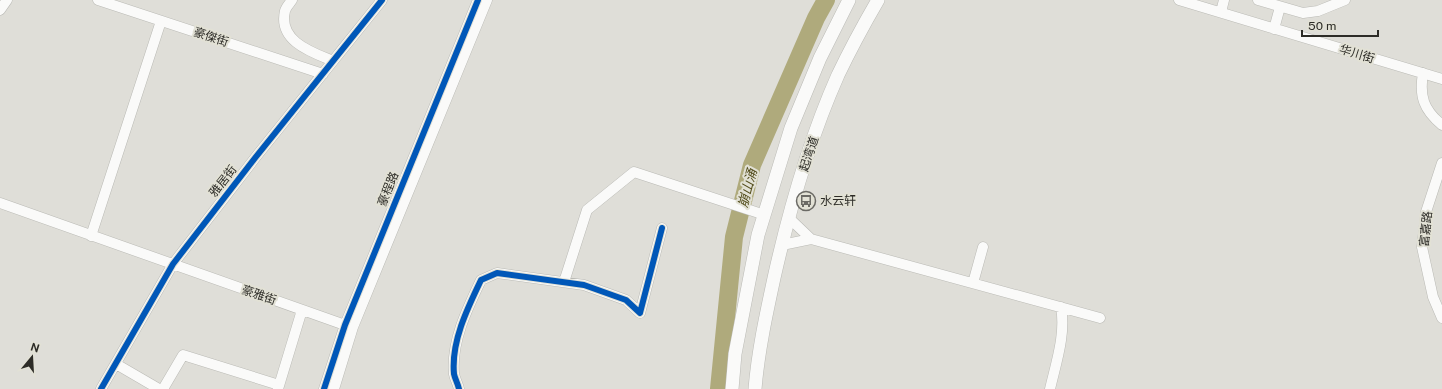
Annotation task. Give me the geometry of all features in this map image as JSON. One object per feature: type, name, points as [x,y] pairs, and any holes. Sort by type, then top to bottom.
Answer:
[{"type":"main road","name":"起湾道","points":[[732,389],[735,354],[758,235],[791,128],[820,58],[849,0]]},
{"type":"main road","name":"起湾道","points":[[755,389],[766,314],[789,218],[819,124],[838,75],[878,0]]},
{"type":"street","points":[[0,10],[7,0]]},
{"type":"street","name":"豪傑街","points":[[98,0],[323,74]]},
{"type":"street","points":[[292,0],[285,10],[285,23],[290,37],[308,51],[333,62]]},
{"type":"street","name":"雅居街","points":[[101,389],[173,264],[382,0]]},
{"type":"street","name":"豪程路","points":[[324,389],[345,325],[478,0]]},
{"type":"street","name":"豪程路","points":[[334,389],[353,327],[487,0]]},
{"type":"street","name":"华川街","points":[[1179,0],[1442,79]]},
{"type":"street","points":[[1221,12],[1224,0]]},
{"type":"street","points":[[1258,0],[1303,13],[1318,11],[1345,0]]},
{"type":"street","points":[[1274,29],[1280,7]]},
{"type":"street","points":[[91,236],[161,21]]},
{"type":"street","points":[[1423,74],[1422,93],[1425,106],[1432,116],[1442,125]]},
{"type":"street","name":"富嘉路","points":[[1442,163],[1426,212],[1422,247],[1433,297],[1442,318]]},
{"type":"street","points":[[564,282],[586,210],[634,172],[765,215]]},
{"type":"street","points":[[0,203],[173,264]]},
{"type":"street","points":[[789,218],[811,239],[1100,318]]},
{"type":"street","points":[[459,389],[454,376],[455,348],[470,303],[481,280],[497,274],[584,285],[626,300],[640,313],[662,228]]},
{"type":"street","points":[[782,246],[811,239]]},
{"type":"street","points":[[973,283],[983,247]]},
{"type":"street","name":"豪雅街","points":[[173,264],[345,325]]},
{"type":"street","points":[[1050,389],[1062,331],[1063,316],[1061,307]]},
{"type":"street","points":[[163,389],[183,354],[279,387],[302,310]]},
{"type":"street","points":[[116,364],[159,389]]},
{"type":"waterway","name":"崩山涌","points":[[719,389],[734,237],[752,165],[816,18],[826,0]]},
{"type":"cycle path","points":[[101,389],[173,264],[255,158],[382,0]]},
{"type":"cycle path","points":[[324,389],[345,325],[478,0]]},
{"type":"cycle path","points":[[459,389],[454,374],[455,350],[461,326],[470,302],[481,280],[497,273],[584,285],[626,300],[640,313],[662,228]]},
{"type":"place","name":"水云轩","points":[[806,201]]}]
